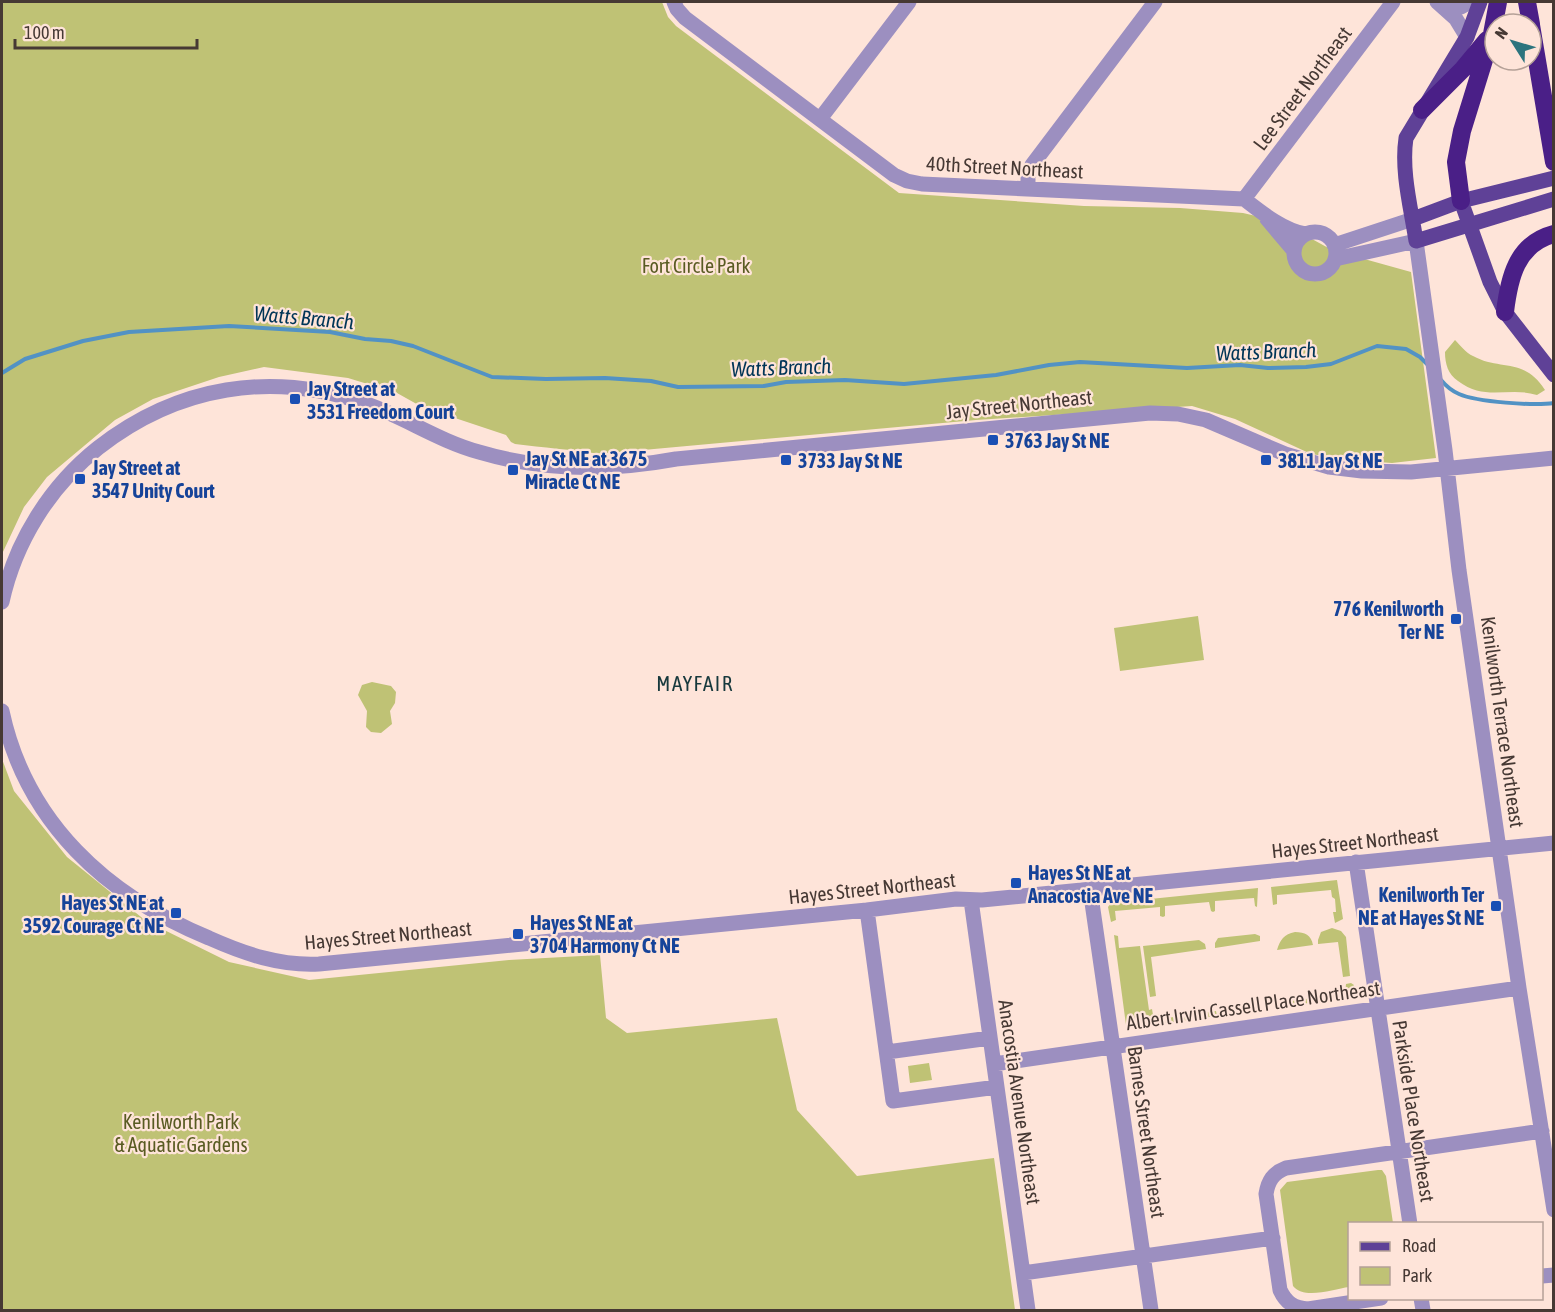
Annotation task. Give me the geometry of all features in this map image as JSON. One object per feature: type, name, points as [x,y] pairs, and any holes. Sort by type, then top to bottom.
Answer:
[{"type":"highway","points":[[1422,110],[1463,69],[1483,45]]},
{"type":"highway","points":[[1461,201],[1456,162],[1462,131],[1483,63]]},
{"type":"highway","points":[[1539,72],[1554,162]]},
{"type":"highway","points":[[1505,312],[1511,275],[1520,256],[1536,242],[1554,234]]},
{"type":"main road","points":[[1480,2],[1467,38],[1410,128],[1404,146],[1416,240],[1554,199]]},
{"type":"main road","points":[[1413,219],[1461,201],[1554,178]]},
{"type":"main road","points":[[1461,201],[1490,282],[1505,312],[1554,375]]},
{"type":"street","name":"40th Street Northeast","points":[[674,2],[685,18],[894,175],[907,181],[931,185],[1244,199]]},
{"type":"street","points":[[820,119],[909,2]]},
{"type":"street","points":[[1028,189],[1028,177],[1032,165],[1155,2]]},
{"type":"street","name":"Lee Street Northeast","points":[[1244,199],[1393,2]]},
{"type":"street","points":[[1439,3],[1461,6],[1470,2]]},
{"type":"street","points":[[1439,3],[1458,21],[1467,38]]},
{"type":"street","points":[[1244,199],[1263,214],[1305,234]]},
{"type":"street","points":[[1263,214],[1294,251]]},
{"type":"street","points":[[1335,252],[1325,235],[1311,232],[1305,234],[1296,244],[1294,251],[1297,264],[1301,269],[1314,274],[1327,270],[1335,252],[1413,219]]},
{"type":"street","points":[[1335,252],[1416,240]]},
{"type":"street","name":"Kenilworth Terrace Northeast","points":[[1416,240],[1519,988],[1554,1210]]},
{"type":"street","name":"Jay Street Northeast","points":[[2,602],[11,570],[24,540],[47,502],[73,470],[104,443],[131,425],[194,397],[223,390],[258,386],[293,386],[368,404],[431,435],[480,453],[542,465],[612,468],[676,459],[1157,413],[1178,414],[1206,420],[1285,454],[1329,466],[1387,473],[1554,458]]},
{"type":"street","name":"Hayes Street Northeast","points":[[2,711],[14,753],[28,785],[42,808],[71,844],[103,876],[140,904],[177,925],[242,952],[289,964],[320,964],[867,910],[956,899],[971,900],[1090,889],[1554,843]]},
{"type":"street","name":"Parkside Place Northeast","points":[[1356,862],[1410,1222]]},
{"type":"street","name":"Barnes Street Northeast","points":[[1090,889],[1151,1311]]},
{"type":"street","name":"Anacostia Avenue Northeast","points":[[971,900],[1028,1311]]},
{"type":"street","points":[[867,910],[893,1101],[997,1087]]},
{"type":"street","name":"Albert Irvin Cassell Place Northeast","points":[[994,1064],[1519,988]]},
{"type":"street","points":[[886,1052],[990,1038]]},
{"type":"street","points":[[1374,1300],[1308,1309],[1291,1305],[1281,1290],[1266,1194],[1269,1180],[1279,1170],[1286,1168],[1542,1131]]},
{"type":"street","points":[[1023,1273],[1273,1238]]},
{"type":"green space","name":"Fort Circle Park","points":[[2,2],[662,2],[668,17],[676,26],[899,193],[1084,206],[1180,208],[1243,213],[1281,222],[1332,250],[1411,272],[1436,458],[1392,463],[1311,454],[1235,419],[1192,406],[976,420],[599,454],[515,444],[506,435],[422,407],[397,393],[348,378],[264,367],[219,377],[153,399],[115,420],[47,477],[24,507],[2,554]]},
{"type":"green space","points":[[1455,340],[1473,356],[1529,373],[1545,390],[1537,395],[1478,391],[1468,387],[1449,372],[1446,365],[1445,352]]},
{"type":"green space","points":[[1198,616],[1204,660],[1120,671],[1114,628]]},
{"type":"green space","points":[[372,682],[391,686],[396,692],[395,703],[390,711],[392,724],[381,733],[371,732],[366,727],[367,711],[358,695],[362,685]]},
{"type":"green space","name":"Kenilworth Park & Aquatic Gardens","points":[[2,759],[14,791],[67,857],[146,921],[229,962],[309,980],[509,960],[600,955],[606,1018],[627,1033],[777,1018],[797,1110],[857,1176],[994,1158],[1015,1310],[2,1310]]},
{"type":"green space","points":[[1337,880],[1343,919],[1335,923],[1333,912],[1336,912],[1335,899],[1332,897],[1331,890],[1277,895],[1277,904],[1273,905],[1271,887]]},
{"type":"green space","points":[[1258,888],[1257,907],[1254,898],[1215,901],[1213,912],[1209,902],[1165,906],[1163,917],[1160,916],[1160,907],[1115,911],[1116,920],[1111,922],[1108,907],[1111,903]]},
{"type":"green space","points":[[1332,928],[1341,931],[1346,937],[1350,976],[1343,977],[1338,942],[1318,944],[1321,932]]},
{"type":"green space","points":[[1295,932],[1307,935],[1313,945],[1277,950],[1283,938]]},
{"type":"green space","points":[[1255,934],[1260,936],[1260,941],[1215,948],[1218,938]]},
{"type":"green space","points":[[1114,935],[1118,936],[1119,948],[1140,946],[1149,1010],[1152,1009],[1153,1015],[1159,1014],[1160,1019],[1216,1011],[1217,1016],[1129,1028],[1126,1025]]},
{"type":"green space","points":[[1199,940],[1205,944],[1206,949],[1151,957],[1156,996],[1150,997],[1143,946]]},
{"type":"green space","points":[[1346,984],[1354,985],[1354,997],[1279,1007],[1279,1003],[1345,993]]},
{"type":"green space","points":[[929,1063],[932,1080],[910,1083],[908,1066]]},
{"type":"green space","points":[[1378,1170],[1382,1170],[1386,1176],[1393,1222],[1348,1222],[1348,1287],[1312,1293],[1298,1290],[1293,1286],[1280,1190],[1287,1182]]},
{"type":"waterway","name":"Watts Branch","points":[[2,373],[25,359],[83,341],[129,332],[229,326],[330,332],[365,339],[391,341],[413,346],[492,377],[605,378],[651,381],[678,387],[764,386],[786,382],[845,380],[904,384],[996,375],[1080,362],[1187,368],[1240,365],[1268,368],[1306,367],[1331,364],[1377,346],[1406,349],[1428,365]]},
{"type":"waterway","name":"Watts Branch","points":[[1441,380],[1456,393],[1467,397],[1520,404],[1554,403]]},
{"type":"place","name":"Jay Street at 3531 Freedom Court","points":[[295,399]]},
{"type":"place","name":"3763 Jay St NE","points":[[993,440]]},
{"type":"place","name":"3733 Jay St NE","points":[[786,460]]},
{"type":"place","name":"3811 Jay St NE","points":[[1266,460]]},
{"type":"place","name":"Jay St NE at 3675 Miracle Ct NE","points":[[513,470]]},
{"type":"place","name":"Jay Street at 3547 Unity Court","points":[[80,479]]},
{"type":"place","name":"776 Kenilworth Ter NE","points":[[1456,619]]},
{"type":"place","name":"Hayes St NE at Anacostia Ave NE","points":[[1016,883]]},
{"type":"place","name":"Kenilworth Ter NE at Hayes St NE","points":[[1496,906]]},
{"type":"place","name":"Hayes St NE at 3592 Courage Ct NE","points":[[176,913]]},
{"type":"place","name":"Hayes St NE at 3704 Harmony Ct NE","points":[[518,934]]},
{"type":"district","name":"MAYFAIR","points":[[695,683]]}]
